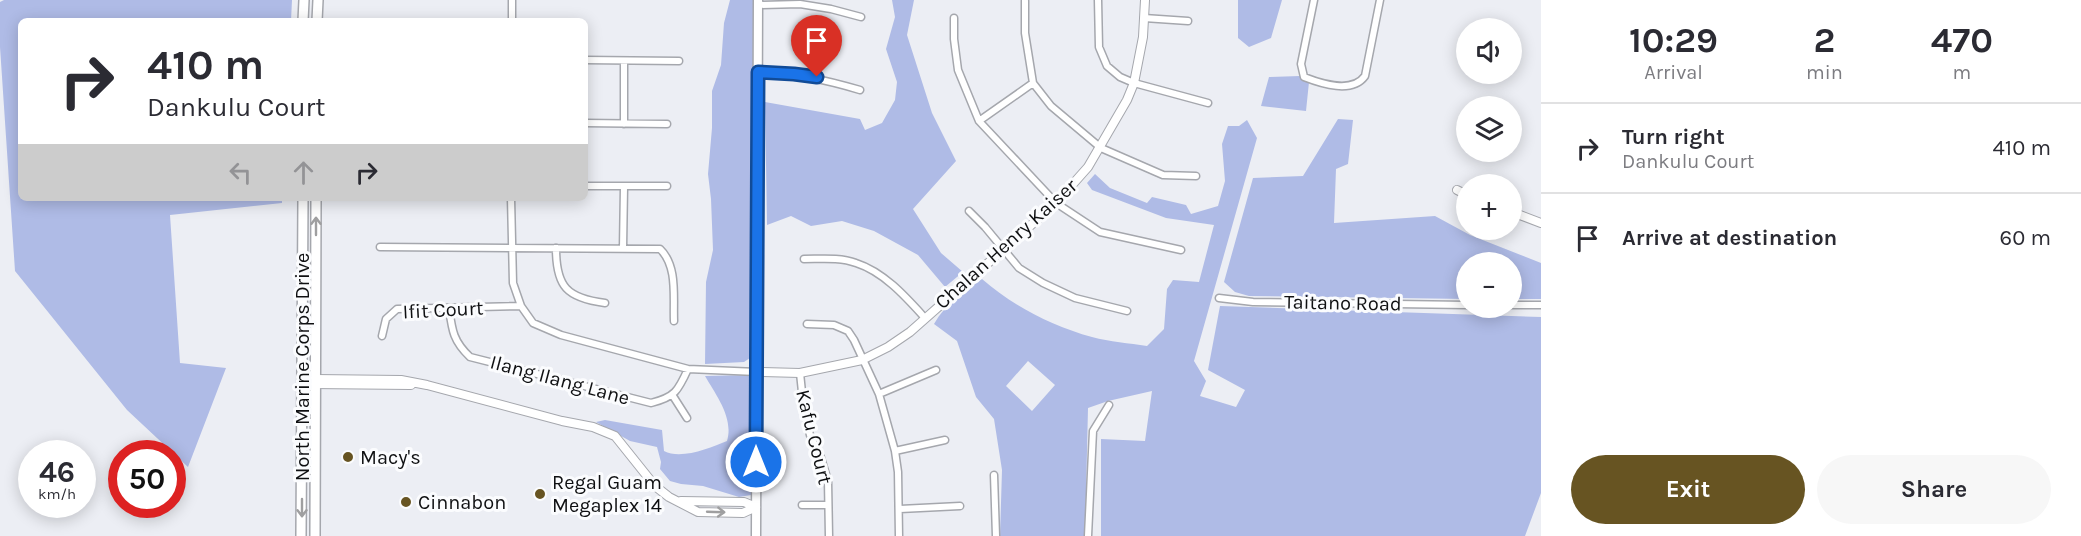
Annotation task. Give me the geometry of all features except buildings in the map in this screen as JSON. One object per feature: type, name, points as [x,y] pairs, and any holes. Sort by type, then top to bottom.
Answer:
[{"type":"main road","points":[[303,18],[304,0]]},
{"type":"main road","points":[[317,18],[318,0]]},
{"type":"main road","points":[[756,536],[758,2]]},
{"type":"main road","name":"North Marine Corps Drive","points":[[302,536],[303,201]]},
{"type":"main road","points":[[315,536],[316,201]]},
{"type":"street","points":[[512,18],[513,0]]},
{"type":"street","points":[[1098,0],[1099,47],[1107,66],[1120,77],[1134,83],[1208,103]]},
{"type":"street","name":"Chalan Henry Kaiser","points":[[757,372],[800,373],[862,360],[888,347],[925,318],[1056,203],[1088,167],[1101,148],[1134,83],[1143,37],[1145,0]]},
{"type":"street","points":[[1314,0],[1301,64],[1304,77],[1327,84],[1351,86],[1361,82],[1365,76],[1380,0]]},
{"type":"street","points":[[1024,1],[1025,33],[1032,82],[1051,106],[1101,148],[1163,175],[1196,176]]},
{"type":"street","points":[[758,2],[800,4],[861,17]]},
{"type":"street","points":[[954,18],[958,70],[979,121],[1056,203],[1100,232],[1181,250]]},
{"type":"street","points":[[1144,18],[1188,21]]},
{"type":"street","points":[[588,60],[679,61]]},
{"type":"street","points":[[624,60],[624,124]]},
{"type":"street","points":[[758,72],[805,75],[860,90]]},
{"type":"street","points":[[979,121],[1032,82]]},
{"type":"street","points":[[588,123],[668,124]]},
{"type":"street","points":[[588,186],[667,186]]},
{"type":"street","points":[[623,248],[624,187]]},
{"type":"street","points":[[511,201],[513,283],[521,306],[533,323],[561,335],[688,369],[757,372]]},
{"type":"street","points":[[969,211],[1020,268],[1043,283],[1075,298],[1127,311]]},
{"type":"street","points":[[1522,216],[1541,223]]},
{"type":"street","points":[[380,247],[660,249],[667,256],[672,274],[674,321]]},
{"type":"street","points":[[556,248],[556,266],[562,283],[581,300],[605,303]]},
{"type":"street","points":[[804,259],[854,262],[873,270],[908,298],[925,318]]},
{"type":"street","name":"Taitano Road","points":[[1219,298],[1253,302],[1456,305]]},
{"type":"street","points":[[1522,305],[1541,305]]},
{"type":"street","name":"Ifit Court","points":[[382,336],[386,319],[397,309],[521,306]]},
{"type":"street","name":"Ilang Ilang Lane","points":[[449,308],[453,334],[460,347],[470,357],[651,403],[673,396]]},
{"type":"street","points":[[807,324],[834,325],[848,331],[879,394],[895,451],[900,509],[899,536]]},
{"type":"street","points":[[687,418],[673,396],[688,369]]},
{"type":"street","points":[[879,394],[936,370]]},
{"type":"street","name":"Kafu Court","points":[[800,373],[804,411],[810,435],[821,458],[828,481],[829,536]]},
{"type":"street","points":[[302,382],[427,385],[606,431],[622,442],[655,486],[698,512],[743,513],[756,507]]},
{"type":"street","points":[[1088,536],[1093,431],[1109,405]]},
{"type":"street","points":[[895,451],[945,440]]},
{"type":"street","points":[[994,476],[996,536]]},
{"type":"street","points":[[802,506],[828,505]]},
{"type":"street","points":[[900,509],[960,506]]},
{"type":"shaded area","points":[[4,0],[292,0],[291,18],[18,18],[18,201],[282,201],[282,203],[170,215],[180,363],[226,368],[188,467],[186,465],[186,440],[159,440],[127,410],[15,271],[0,47],[0,2]]},
{"type":"shaded area","points":[[730,0],[755,0],[753,348],[750,358],[744,362],[705,364],[706,282],[713,250],[708,174],[712,91],[721,65],[724,23]]},
{"type":"shaded area","points":[[892,0],[914,0],[907,35],[932,113],[956,161],[913,209],[941,253],[963,272],[945,287],[918,255],[874,231],[842,221],[811,226],[791,216],[767,225],[765,102],[860,119],[865,130],[882,123],[895,100],[897,82],[886,49],[895,17]]},
{"type":"shaded area","points":[[1238,0],[1282,0],[1271,38],[1249,47],[1238,38]]},
{"type":"shaded area","points":[[1300,76],[1309,82],[1306,111],[1261,106],[1269,77]]},
{"type":"shaded area","points":[[1338,119],[1353,120],[1348,164],[1336,169],[1334,223],[1435,216],[1456,227],[1456,240],[1483,240],[1513,252],[1456,252],[1456,299],[1249,296],[1235,292],[1224,282],[1253,178],[1303,176]]},
{"type":"shaded area","points":[[1247,120],[1257,138],[1194,361],[1206,381],[1200,396],[1236,407],[1245,390],[1208,370],[1220,306],[1456,314],[1456,318],[1541,317],[1541,493],[1525,536],[1101,536],[1101,439],[1145,441],[1152,391],[1088,408],[1085,536],[1000,536],[1002,470],[994,419],[976,397],[957,341],[934,324],[949,304],[982,279],[1020,306],[1062,327],[1099,339],[1147,346],[1164,329],[1167,289],[1173,280],[1199,282],[1214,225],[1166,218],[1092,190],[1087,183],[1095,174],[1110,188],[1147,203],[1152,197],[1186,205],[1191,214],[1218,206],[1225,181],[1222,144],[1228,126],[1239,126]],"holes":[[[1028,361],[1055,385],[1032,411],[1006,386]]]},
{"type":"shaded area","points":[[1522,256],[1541,263],[1541,299],[1522,299]]},
{"type":"shaded area","points":[[748,375],[753,382],[751,495],[739,497],[703,486],[670,481],[660,469],[661,462],[657,447],[630,441],[596,422],[605,420],[662,430],[664,451],[671,453],[687,454],[704,450],[727,441],[729,432],[723,407],[705,376]]},
{"type":"place","name":"Macy's","points":[[348,457]]},
{"type":"place","name":"Regal Guam Megaplex 14","points":[[540,494]]},
{"type":"place","name":"Cinnabon","points":[[406,502]]},
{"type":"route","points":[[756,462],[758,72],[817,77]]}]
